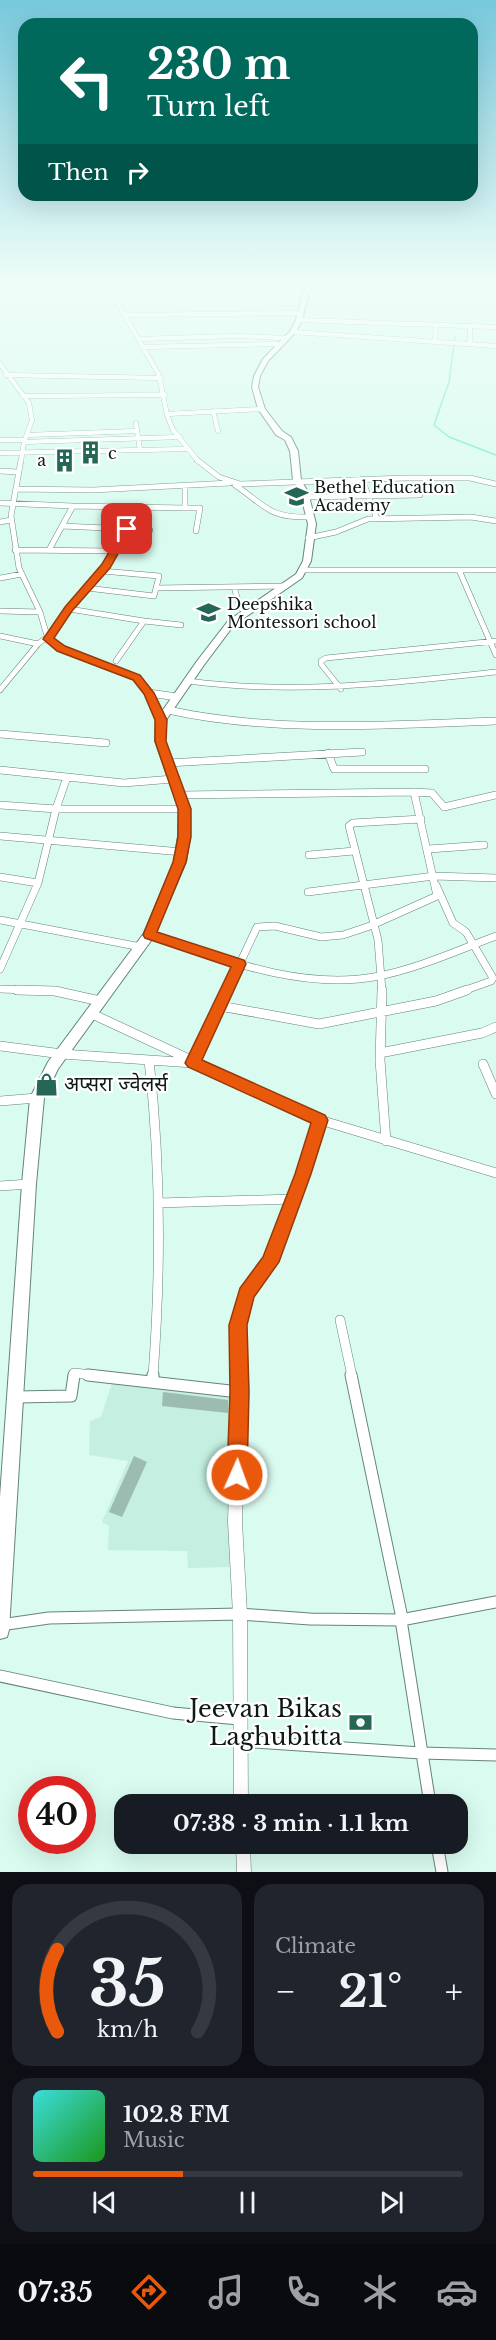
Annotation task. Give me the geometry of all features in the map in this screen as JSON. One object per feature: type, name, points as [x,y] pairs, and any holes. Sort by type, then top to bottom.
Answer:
[{"type":"main road","points":[[0,1630],[29,1184],[37,1098],[62,1054],[90,1013],[149,935],[180,862],[184,837],[184,809],[160,741],[164,715],[231,623],[286,586],[303,570],[307,561],[308,538],[312,524],[305,497],[297,480],[292,446],[288,439],[279,433],[262,409],[255,387],[261,368]]},
{"type":"street","points":[[2,368],[29,404],[32,420],[25,439],[18,472],[11,520],[15,550],[22,574],[40,612],[49,642],[61,649],[136,677],[164,715],[224,720],[375,725],[496,721]]},
{"type":"street","points":[[154,368],[165,395],[169,422],[201,465],[244,490],[255,502],[278,515],[288,519],[310,517]]},
{"type":"street","points":[[6,375],[160,378]]},
{"type":"street","points":[[23,396],[165,395]]},
{"type":"street","points":[[167,414],[262,409]]},
{"type":"street","points":[[213,411],[218,431]]},
{"type":"street","points":[[136,423],[140,450]]},
{"type":"street","points":[[25,439],[137,431]]},
{"type":"street","points":[[0,440],[180,437]]},
{"type":"street","points":[[0,453],[188,448]]},
{"type":"street","points":[[0,471],[18,472]]},
{"type":"street","points":[[16,489],[93,490],[362,479],[470,478],[496,484]]},
{"type":"street","points":[[362,479],[377,519]]},
{"type":"street","points":[[185,486],[185,508]]},
{"type":"street","points":[[305,497],[420,495]]},
{"type":"street","points":[[0,503],[200,508],[196,531]]},
{"type":"street","points":[[49,550],[73,506]]},
{"type":"street","points":[[308,538],[336,532],[368,519],[471,517],[496,521]]},
{"type":"street","points":[[0,522],[11,520]]},
{"type":"street","points":[[62,526],[150,530]]},
{"type":"street","points":[[0,690],[102,571],[127,529]]},
{"type":"street","points":[[15,550],[115,551]]},
{"type":"street","points":[[303,570],[496,570]]},
{"type":"street","points":[[459,570],[493,642],[496,655]]},
{"type":"street","points":[[87,588],[154,596],[159,576],[102,571]]},
{"type":"street","points":[[0,578],[22,574]]},
{"type":"street","points":[[156,588],[286,586]]},
{"type":"street","points":[[234,587],[240,607],[246,613]]},
{"type":"street","points":[[69,609],[181,625]]},
{"type":"street","points":[[0,611],[40,612]]},
{"type":"street","points":[[116,662],[144,621]]},
{"type":"street","points":[[0,636],[38,644]]},
{"type":"street","points":[[341,689],[321,664],[321,661],[326,658],[493,642]]},
{"type":"street","points":[[188,681],[231,688],[341,689],[496,672]]},
{"type":"street","points":[[149,693],[177,697]]},
{"type":"street","points":[[0,734],[106,743]]},
{"type":"street","points":[[168,763],[362,752]]},
{"type":"street","points":[[328,753],[334,769],[425,769]]},
{"type":"street","points":[[0,770],[124,783],[173,779]]},
{"type":"street","points":[[0,969],[38,883],[56,809],[67,777]]},
{"type":"street","points":[[180,795],[260,792],[414,792],[432,793],[444,807],[496,795]]},
{"type":"street","points":[[193,1063],[257,927],[330,938],[375,924],[437,896],[429,849],[414,792]]},
{"type":"street","points":[[0,805],[56,809],[184,809]]},
{"type":"street","points":[[386,1141],[380,1053],[382,975],[375,924],[362,884],[349,826],[350,824],[421,819]]},
{"type":"street","points":[[0,836],[47,842],[182,852]]},
{"type":"street","points":[[429,849],[484,845]]},
{"type":"street","points":[[309,855],[354,850]]},
{"type":"street","points":[[308,892],[434,876],[496,878]]},
{"type":"street","points":[[0,877],[38,883]]},
{"type":"street","points":[[220,1006],[319,1024],[436,1001],[491,981],[493,978],[474,944],[466,932],[453,923],[436,885]]},
{"type":"street","points":[[0,920],[141,947]]},
{"type":"street","points":[[149,935],[239,964],[317,980],[382,975],[406,970],[496,936]]},
{"type":"street","points":[[0,989],[55,991],[100,1001]]},
{"type":"street","points":[[90,1013],[193,1063],[320,1120],[496,1173]]},
{"type":"street","points":[[380,1053],[482,1034],[496,1027]]},
{"type":"street","points":[[0,1046],[62,1054],[193,1063]]},
{"type":"street","points":[[149,1060],[157,1122],[158,1329],[153,1382]]},
{"type":"street","points":[[483,1064],[496,1094]]},
{"type":"street","points":[[0,1101],[37,1098]]},
{"type":"street","points":[[241,1794],[240,1614],[236,1522],[240,1392],[238,1325],[246,1293],[270,1262],[320,1120]]},
{"type":"street","points":[[0,1185],[29,1184]]},
{"type":"street","points":[[158,1203],[277,1197],[293,1199]]},
{"type":"street","points":[[340,1320],[402,1619],[428,1794]]},
{"type":"street","points":[[16,1397],[71,1396],[74,1373],[240,1392]]},
{"type":"street","points":[[0,1625],[60,1618],[240,1614],[310,1619],[402,1619],[496,1602]]},
{"type":"street","points":[[0,1676],[173,1713],[239,1719]]},
{"type":"street","points":[[239,1741],[421,1753],[496,1755]]},
{"type":"street","points":[[243,1854],[244,1872]]},
{"type":"street","points":[[438,1854],[442,1872]]},
{"type":"shaded area","points":[[112,1383],[232,1397],[231,1567],[188,1568],[187,1551],[108,1550],[109,1526],[102,1522],[128,1461],[89,1455],[90,1421],[101,1417]]},
{"type":"building","points":[[163,1392],[228,1400],[228,1413],[162,1406]]},
{"type":"building","points":[[134,1456],[147,1462],[122,1517],[109,1512]]},
{"type":"waterway","points":[[451,368],[449,382],[434,425],[449,437],[496,455]]},
{"type":"place","name":"c","points":[[90,453]]},
{"type":"place","name":"a","points":[[64,460]]},
{"type":"place","name":"Bethel Education Academy","points":[[296,496]]},
{"type":"place","name":"Deepshika Montessori school","points":[[209,613]]},
{"type":"place","name":"अप्सरा ज्वेलर्स","points":[[46,1084]]},
{"type":"place","name":"Jeevan Bikas Laghubitta","points":[[360,1722]]},
{"type":"route","points":[[127,529],[106,566],[47,637],[49,642],[61,649],[136,677],[149,693],[161,720],[160,741],[184,809],[184,837],[180,862],[149,935],[239,964],[193,1063],[320,1120],[303,1174],[270,1262],[246,1293],[238,1325],[240,1392],[237,1475]]}]
